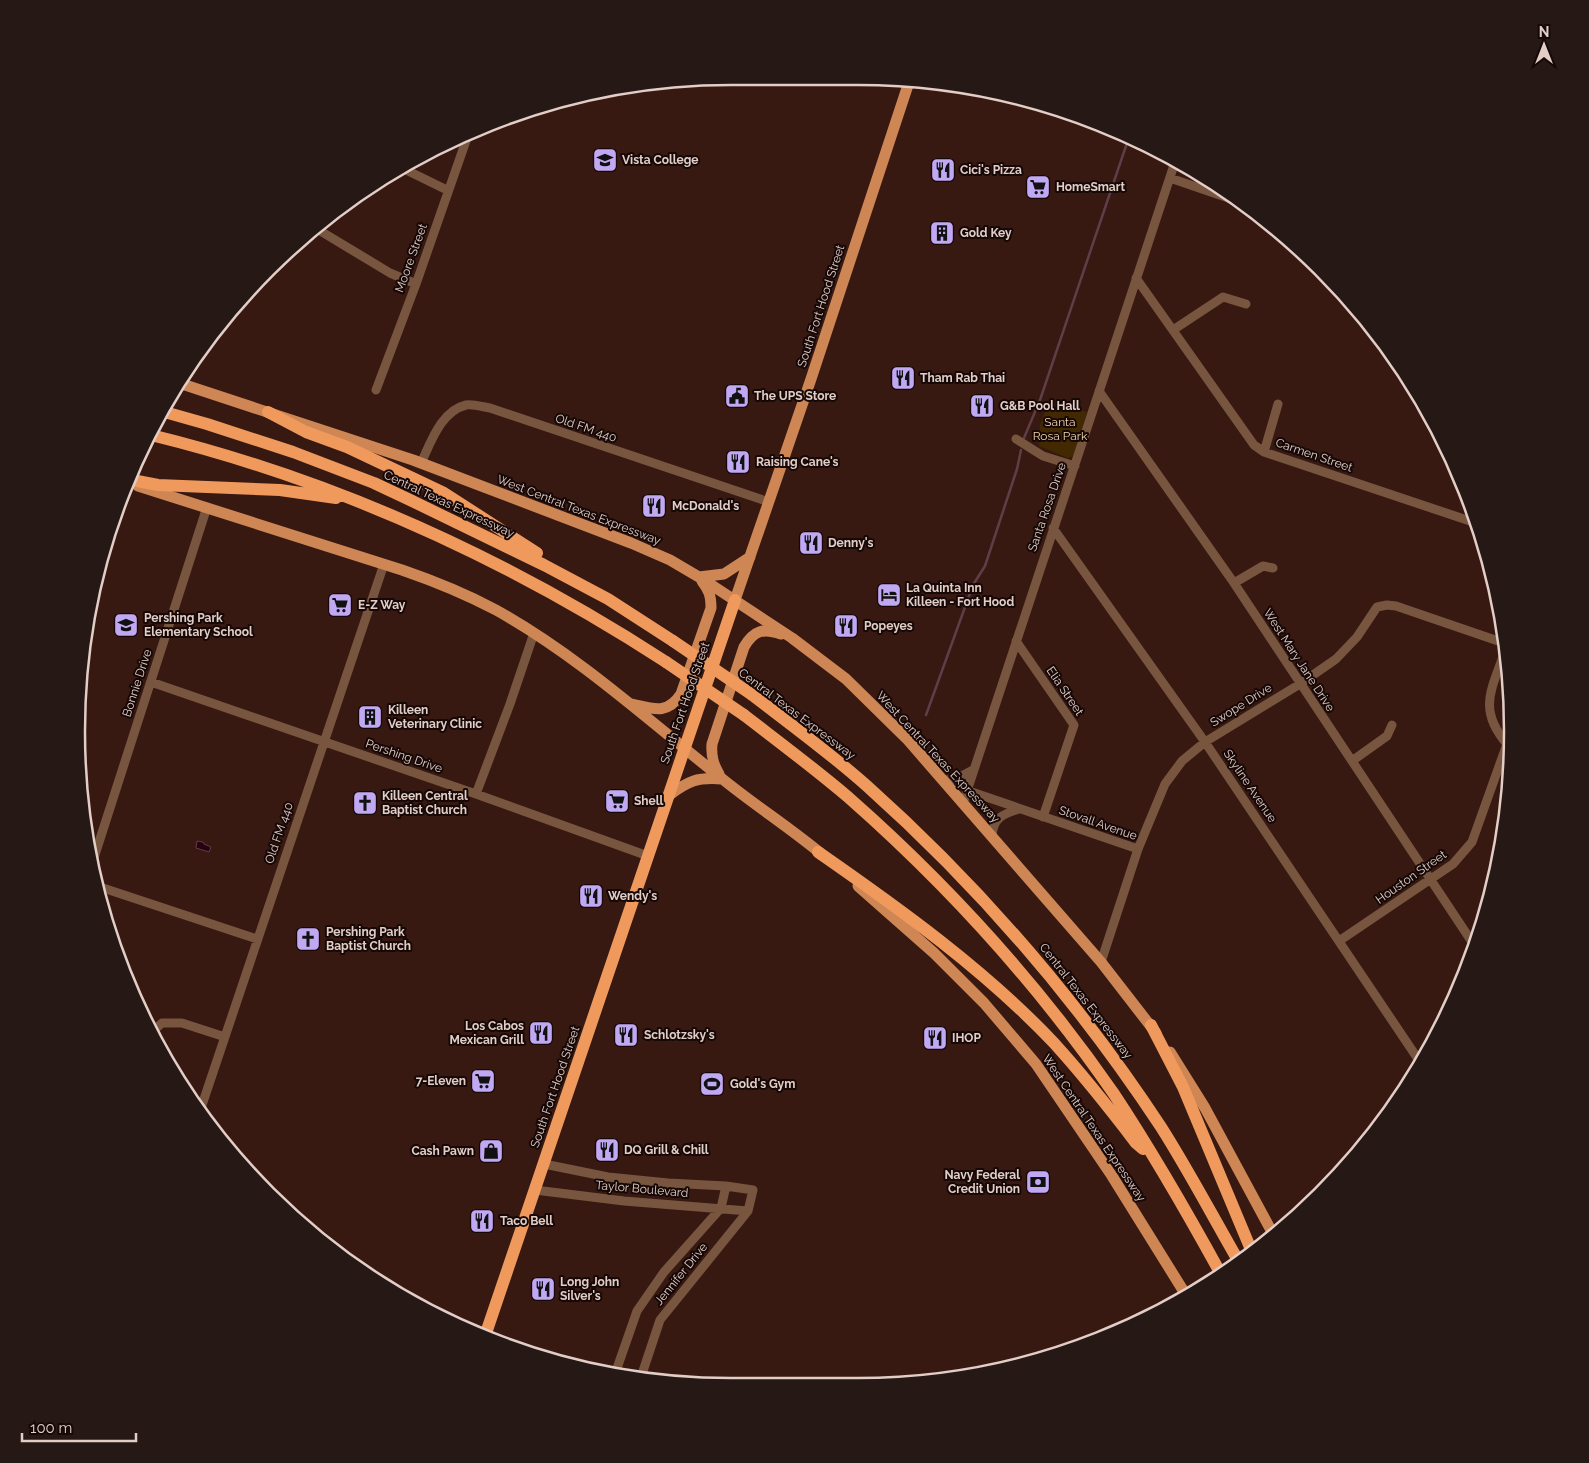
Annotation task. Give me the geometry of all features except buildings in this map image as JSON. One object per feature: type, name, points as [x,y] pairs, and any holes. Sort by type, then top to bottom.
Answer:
[{"type":"highway","points":[[268,412],[306,432],[347,447],[444,494],[608,600]]},
{"type":"highway","name":"Central Texas Expressway","points":[[169,414],[293,452],[374,484],[466,526],[608,600],[673,641],[750,694],[812,741],[866,786],[955,869],[1006,924],[1064,993],[1120,1068],[1162,1129],[1235,1256]]},
{"type":"highway","points":[[157,436],[198,446],[253,463],[358,501],[465,549],[595,616],[744,715],[847,796],[901,846],[968,913],[1056,1015],[1112,1093],[1157,1162],[1218,1268]]},
{"type":"highway","points":[[136,481],[158,485],[280,490],[358,501]]},
{"type":"highway","name":"South Fort Hood Street","points":[[487,1330],[735,600]]},
{"type":"highway","points":[[818,852],[882,896],[937,939],[1015,1006],[1053,1043],[1100,1096],[1136,1143],[1157,1162]]},
{"type":"highway","points":[[1151,1025],[1183,1087],[1249,1245]]},
{"type":"main road","name":"South Fort Hood Street","points":[[735,600],[841,291],[907,87]]},
{"type":"main road","name":"West Central Texas Expressway","points":[[186,385],[421,463],[670,560],[700,577],[792,638],[846,679],[906,739],[943,780],[1101,962],[1151,1025],[1175,1059],[1205,1108],[1270,1229]]},
{"type":"main road","name":"West Central Texas Expressway","points":[[134,485],[435,582],[495,610],[534,633],[579,664],[818,852],[934,952],[984,1003],[1024,1049],[1064,1104],[1112,1176],[1183,1290]]},
{"type":"main road","points":[[630,704],[654,709],[666,708],[675,703],[681,694],[711,608],[711,598],[708,589],[700,577],[724,574],[750,557]]},
{"type":"main road","points":[[722,778],[714,766],[711,754],[712,744],[744,647],[750,636],[759,632],[770,630],[792,638]]},
{"type":"main road","points":[[668,796],[687,782],[702,778],[722,778]]},
{"type":"street","name":"Moore Street","points":[[376,390],[416,284],[465,143]]},
{"type":"street","name":"Santa Rosa Drive","points":[[963,803],[1173,168]]},
{"type":"street","points":[[409,171],[448,190]]},
{"type":"street","points":[[1170,178],[1217,194]]},
{"type":"street","points":[[322,232],[390,273],[416,284]]},
{"type":"street","name":"Carmen Street","points":[[1136,278],[1254,445],[1264,452],[1469,521]]},
{"type":"street","points":[[1173,330],[1223,298],[1246,304]]},
{"type":"street","name":"West Mary Jane Drive","points":[[1100,391],[1234,583],[1470,939]]},
{"type":"street","points":[[1264,452],[1278,404]]},
{"type":"street","name":"Old FM 440","points":[[421,463],[436,431],[446,418],[454,411],[466,405],[476,405],[490,408],[769,502]]},
{"type":"street","points":[[1016,439],[1044,456],[1075,466]]},
{"type":"street","name":"Bonnie Drive","points":[[96,851],[207,507]]},
{"type":"street","name":"Skyline Avenue","points":[[1053,528],[1206,742],[1416,1056]]},
{"type":"street","name":"Old FM 440","points":[[203,1103],[384,564]]},
{"type":"street","points":[[1234,583],[1263,566],[1273,568]]},
{"type":"street","name":"Swope Drive","points":[[1138,849],[1165,784],[1182,761],[1206,742],[1300,684],[1336,659],[1357,638],[1377,607],[1396,606],[1497,641]]},
{"type":"street","points":[[476,794],[534,633]]},
{"type":"street","name":"Elia Street","points":[[1016,641],[1074,725],[1043,817]]},
{"type":"street","name":"Houston Street","points":[[1500,665],[1490,694],[1489,710],[1492,721],[1499,735],[1504,740]]},
{"type":"street","name":"Pershing Drive","points":[[151,682],[476,794],[648,856]]},
{"type":"street","points":[[1352,761],[1387,736],[1392,725]]},
{"type":"street","name":"Houston Street","points":[[1339,941],[1453,864],[1472,842],[1503,760]]},
{"type":"street","points":[[943,780],[948,781],[958,778],[973,770]]},
{"type":"street","name":"Stovall Avenue","points":[[966,790],[1138,849],[1101,962]]},
{"type":"street","points":[[992,836],[993,827],[997,820],[1007,813],[1020,809]]},
{"type":"street","points":[[104,888],[257,939]]},
{"type":"street","points":[[157,1027],[162,1023],[182,1023],[225,1037]]},
{"type":"street","name":"Taylor Boulevard","points":[[544,1164],[608,1177],[726,1186],[753,1190]]},
{"type":"street","name":"Jennifer Drive","points":[[617,1368],[637,1311],[664,1272],[721,1208],[726,1186]]},
{"type":"street","name":"Taylor Boulevard","points":[[535,1190],[624,1201],[748,1211]]},
{"type":"street","name":"Jennifer Drive","points":[[643,1371],[660,1320],[748,1211],[753,1190]]},
{"type":"green space","name":"Santa Rosa Park","points":[[1050,399],[1087,412],[1073,456],[1068,458],[1039,446],[1040,425]]},
{"type":"shaded area","points":[[197,841],[211,847],[209,852],[196,848]]},
{"type":"waterway","points":[[1024,438],[1040,400],[1127,144]]},
{"type":"waterway","points":[[926,715],[973,585],[985,566],[1017,469],[1021,450]]},
{"type":"place","name":"Vista College","points":[[605,160]]},
{"type":"place","name":"Cici's Pizza","points":[[943,170]]},
{"type":"place","name":"HomeSmart","points":[[1038,187]]},
{"type":"place","name":"Gold Key","points":[[942,233]]},
{"type":"place","name":"Tham Rab Thai","points":[[903,378]]},
{"type":"place","name":"The UPS Store","points":[[737,396]]},
{"type":"place","name":"G&B Pool Hall","points":[[982,406]]},
{"type":"place","name":"Raising Cane's","points":[[738,462]]},
{"type":"place","name":"McDonald's","points":[[654,506]]},
{"type":"place","name":"Denny's","points":[[811,543]]},
{"type":"place","name":"La Quinta Inn Killeen - Fort Hood","points":[[889,595]]},
{"type":"place","name":"E-Z Way","points":[[340,605]]},
{"type":"place","name":"Pershing Park Elementary School","points":[[126,625]]},
{"type":"place","name":"Popeyes","points":[[846,626]]},
{"type":"place","name":"Killeen Veterinary Clinic","points":[[370,717]]},
{"type":"place","name":"Shell","points":[[617,801]]},
{"type":"place","name":"Killeen Central Baptist Church","points":[[365,803]]},
{"type":"place","name":"Wendy's","points":[[591,896]]},
{"type":"place","name":"Pershing Park Baptist Church","points":[[308,939]]},
{"type":"place","name":"Los Cabos Mexican Grill","points":[[541,1033]]},
{"type":"place","name":"Schlotzsky's","points":[[626,1035]]},
{"type":"place","name":"IHOP","points":[[935,1038]]},
{"type":"place","name":"7-Eleven","points":[[483,1081]]},
{"type":"place","name":"Gold's Gym","points":[[712,1084]]},
{"type":"place","name":"DQ Grill & Chill","points":[[607,1150]]},
{"type":"place","name":"Cash Pawn","points":[[491,1151]]},
{"type":"place","name":"Navy Federal Credit Union","points":[[1038,1182]]},
{"type":"place","name":"Taco Bell","points":[[482,1221]]},
{"type":"place","name":"Long John Silver's","points":[[543,1289]]}]
